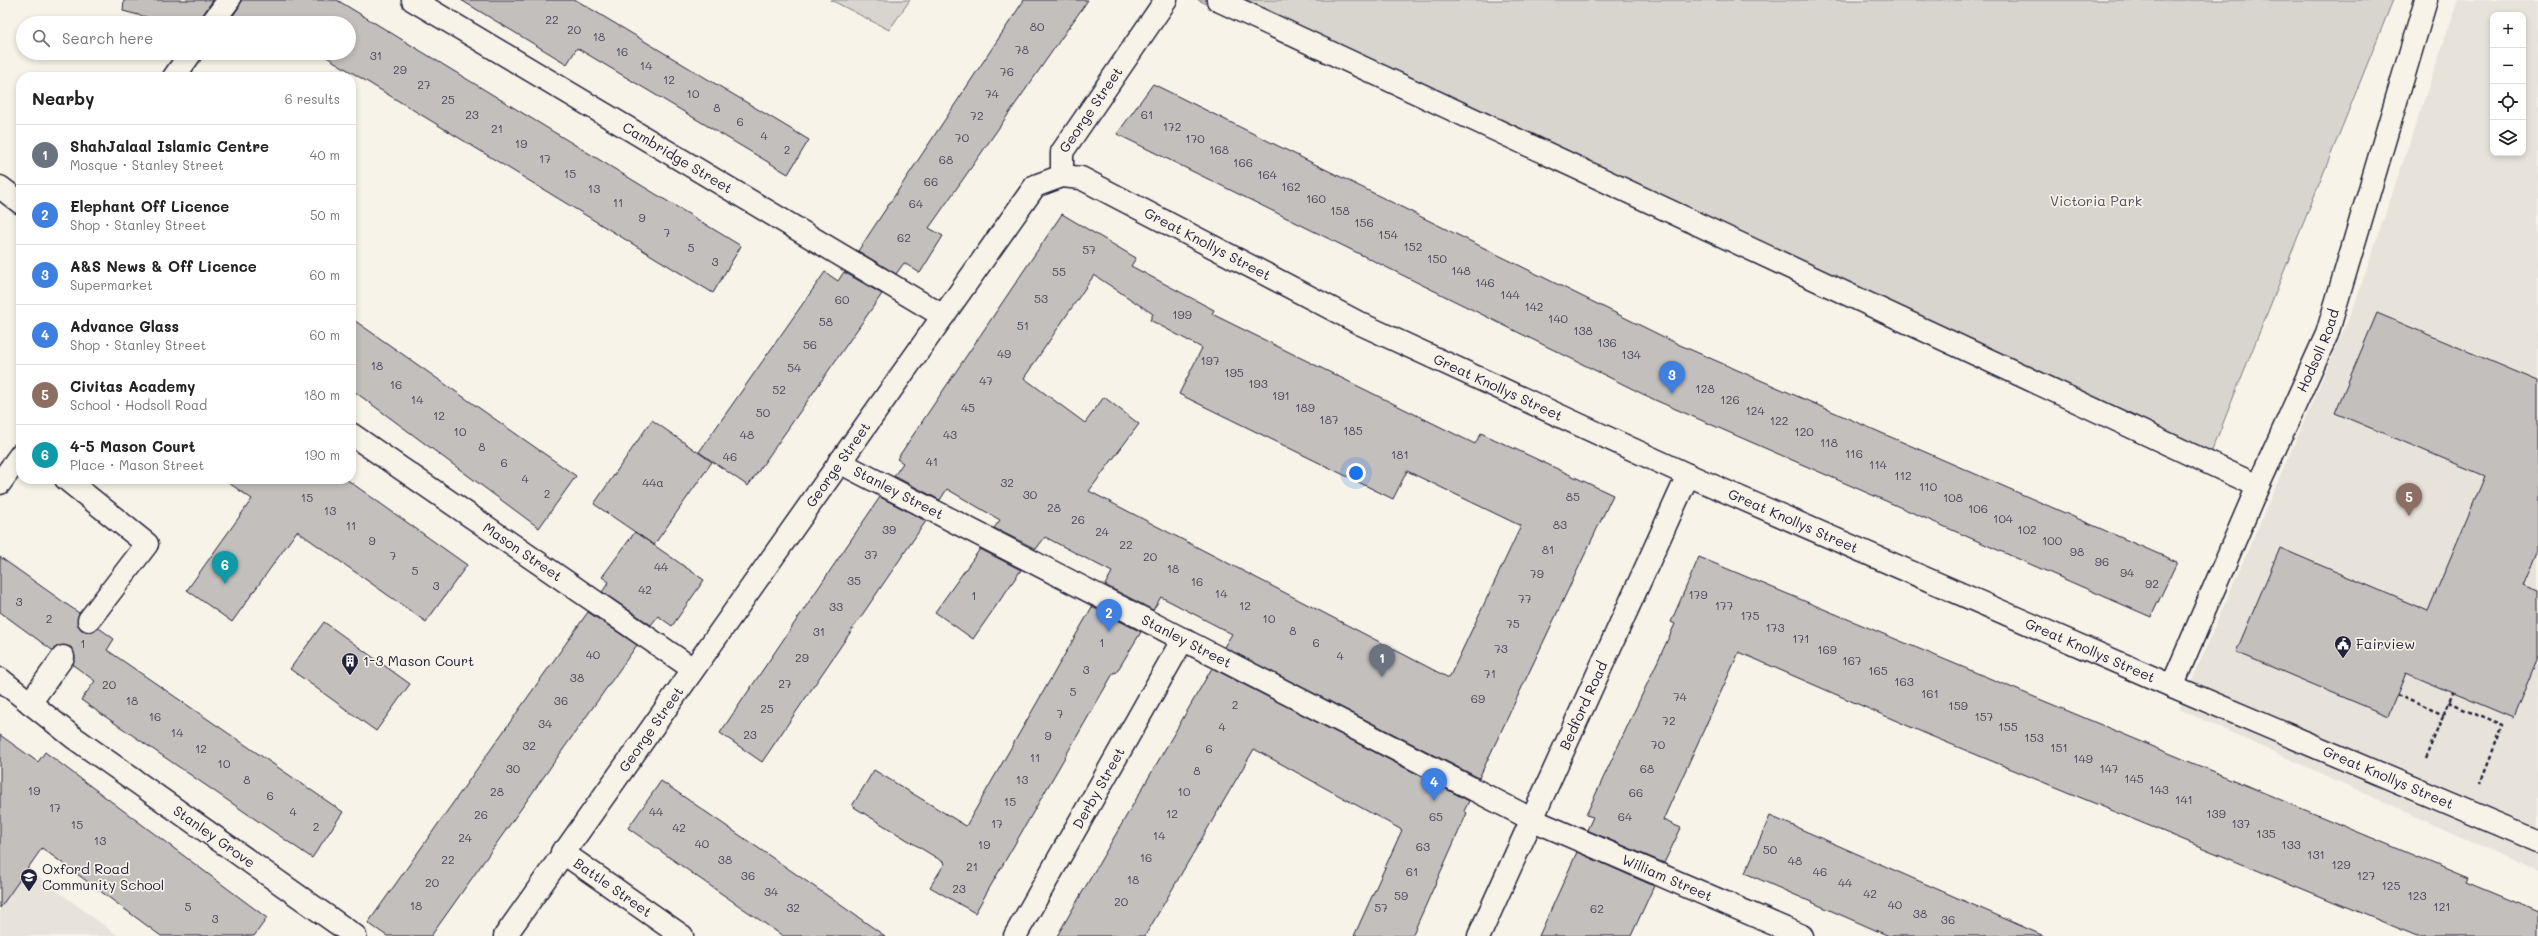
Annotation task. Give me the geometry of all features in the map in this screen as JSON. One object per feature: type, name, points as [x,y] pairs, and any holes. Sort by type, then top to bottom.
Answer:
[{"type":"street","points":[[217,16],[229,0]]},
{"type":"street","name":"Cambridge Street","points":[[413,0],[943,316]]},
{"type":"street","name":"George Street","points":[[505,936],[562,852],[693,670],[1035,186],[1062,176],[1062,152],[1166,0]]},
{"type":"street","points":[[1218,0],[2258,486]]},
{"type":"street","name":"Hodsoll Road","points":[[2172,686],[2258,486],[2327,334],[2426,0]]},
{"type":"street","points":[[178,72],[186,60]]},
{"type":"street","name":"Great Knollys Street","points":[[1062,176],[1081,178],[1361,324],[1688,475],[2172,686],[2538,841]]},
{"type":"street","points":[[0,187],[16,198]]},
{"type":"street","name":"Mason Street","points":[[356,437],[693,670]]},
{"type":"street","points":[[0,483],[16,461]]},
{"type":"street","name":"Stanley Street","points":[[839,462],[1533,820]]},
{"type":"street","name":"Bedford Road","points":[[1479,936],[1533,820],[1688,475]]},
{"type":"street","points":[[72,484],[147,544],[89,620]]},
{"type":"street","name":"Derby Street","points":[[1015,936],[1182,639]]},
{"type":"street","points":[[30,703],[63,657]]},
{"type":"street","name":"Stanley Grove","points":[[0,679],[73,737],[354,936]]},
{"type":"street","name":"William Street","points":[[1533,820],[1802,936]]},
{"type":"street","name":"Battle Street","points":[[562,852],[682,936]]},
{"type":"path","points":[[2432,743],[2453,693]]},
{"type":"path","points":[[2397,695],[2444,715]]},
{"type":"path","points":[[2449,702],[2503,725],[2469,811]]},
{"type":"shaded area","points":[[2458,0],[2538,0],[2538,872],[2179,709],[2354,306]]},
{"type":"shaded area","name":"Oxford Road Community School","points":[[0,848],[118,936],[0,936]]},
{"type":"green space","points":[[831,0],[910,0],[889,30]]},
{"type":"green space","name":"Victoria Park","points":[[1198,0],[2393,0],[2203,473]]},
{"type":"building","points":[[124,0],[213,0],[202,16],[142,16],[123,11]]},
{"type":"building","points":[[241,0],[337,0],[741,246],[713,293],[356,75],[356,72],[351,72],[331,60],[356,60],[356,16],[233,16],[239,7]]},
{"type":"building","points":[[461,0],[576,0],[809,140],[788,174],[577,48],[567,64]]},
{"type":"building","points":[[1024,0],[1088,0],[929,228],[943,236],[920,273],[904,263],[896,274],[858,251]]},
{"type":"building","points":[[1153,84],[1680,345],[2177,562],[2151,617],[1655,400],[1117,134]]},
{"type":"building","points":[[1062,214],[1136,258],[1131,266],[1214,310],[1212,314],[1475,444],[1481,433],[1613,495],[1479,778],[1224,647],[1232,634],[1171,602],[1161,597],[1153,610],[1105,585],[1112,572],[1045,537],[1036,549],[994,528],[1000,520],[947,489],[940,500],[894,476],[903,463],[897,459]],"holes":[[[1094,275],[1153,314],[1150,320],[1202,348],[1179,394],[1393,499],[1407,471],[1521,526],[1449,678],[1089,491],[1139,424],[1104,397],[1085,423],[1024,378]]]},
{"type":"building","points":[[825,272],[838,281],[844,272],[882,294],[748,486],[699,452]]},
{"type":"building","points":[[2377,313],[2538,381],[2538,552],[2524,585],[2538,591],[2538,657],[2513,718],[2406,673],[2388,716],[2236,652],[2280,548],[2428,611],[2485,476],[2335,413]]},
{"type":"building","points":[[356,322],[576,476],[539,528],[356,393]]},
{"type":"building","points":[[652,420],[712,462],[654,545],[594,504]]},
{"type":"building","points":[[230,484],[353,484],[467,565],[426,622],[297,531],[232,622],[187,590],[252,499]]},
{"type":"building","points":[[880,497],[926,521],[762,762],[720,733]]},
{"type":"building","points":[[635,532],[704,580],[672,626],[658,616],[651,625],[602,592],[609,582],[602,577]]},
{"type":"building","points":[[980,549],[1021,570],[973,639],[935,612]]},
{"type":"building","points":[[0,557],[79,613],[77,624],[82,630],[93,632],[99,628],[114,639],[107,650],[343,812],[312,858],[81,700],[95,681],[73,665],[75,658],[71,647],[58,646],[52,650],[0,612]]},
{"type":"building","points":[[1699,557],[2468,878],[2466,882],[2538,912],[2538,936],[2417,936],[1931,736],[1739,652],[1663,820],[1681,828],[1664,863],[1587,830],[1593,817],[1586,815],[1675,624],[1671,622]]},
{"type":"building","points":[[1092,607],[1141,632],[1116,673],[1114,672],[975,913],[930,887],[945,863],[852,806],[874,770],[966,826]]},
{"type":"building","points":[[588,612],[637,645],[431,936],[387,936],[368,923]]},
{"type":"building","name":"1-3 Mason Court","points":[[324,622],[410,684],[376,731],[290,669]]},
{"type":"building","points":[[1212,668],[1469,801],[1464,811],[1467,813],[1412,936],[1354,936],[1402,830],[1254,749],[1145,936],[1057,936]]},
{"type":"building","points":[[0,735],[38,762],[45,752],[267,918],[254,936],[161,936],[42,848],[0,908]]},
{"type":"building","points":[[661,781],[885,936],[783,936],[696,876],[628,828]]},
{"type":"building","points":[[1770,816],[2044,936],[1889,936],[1745,873]]},
{"type":"building","points":[[1577,852],[1654,886],[1631,936],[1539,936]]},
{"type":"place","name":"A&S News & Off Licence","points":[[1672,394]]},
{"type":"place","name":"Civitas Academy","points":[[2409,516]]},
{"type":"place","name":"4-5 Mason Court","points":[[225,584]]},
{"type":"place","name":"Elephant Off Licence","points":[[1109,632]]},
{"type":"place","name":"Fairview","points":[[2343,659]]},
{"type":"place","name":"1-3 Mason Court","points":[[350,676]]},
{"type":"place","name":"ShahJalaal Islamic Centre","points":[[1382,677]]},
{"type":"place","name":"Advance Glass","points":[[1434,801]]},
{"type":"place","name":"Oxford Road Community School","points":[[29,892]]}]
